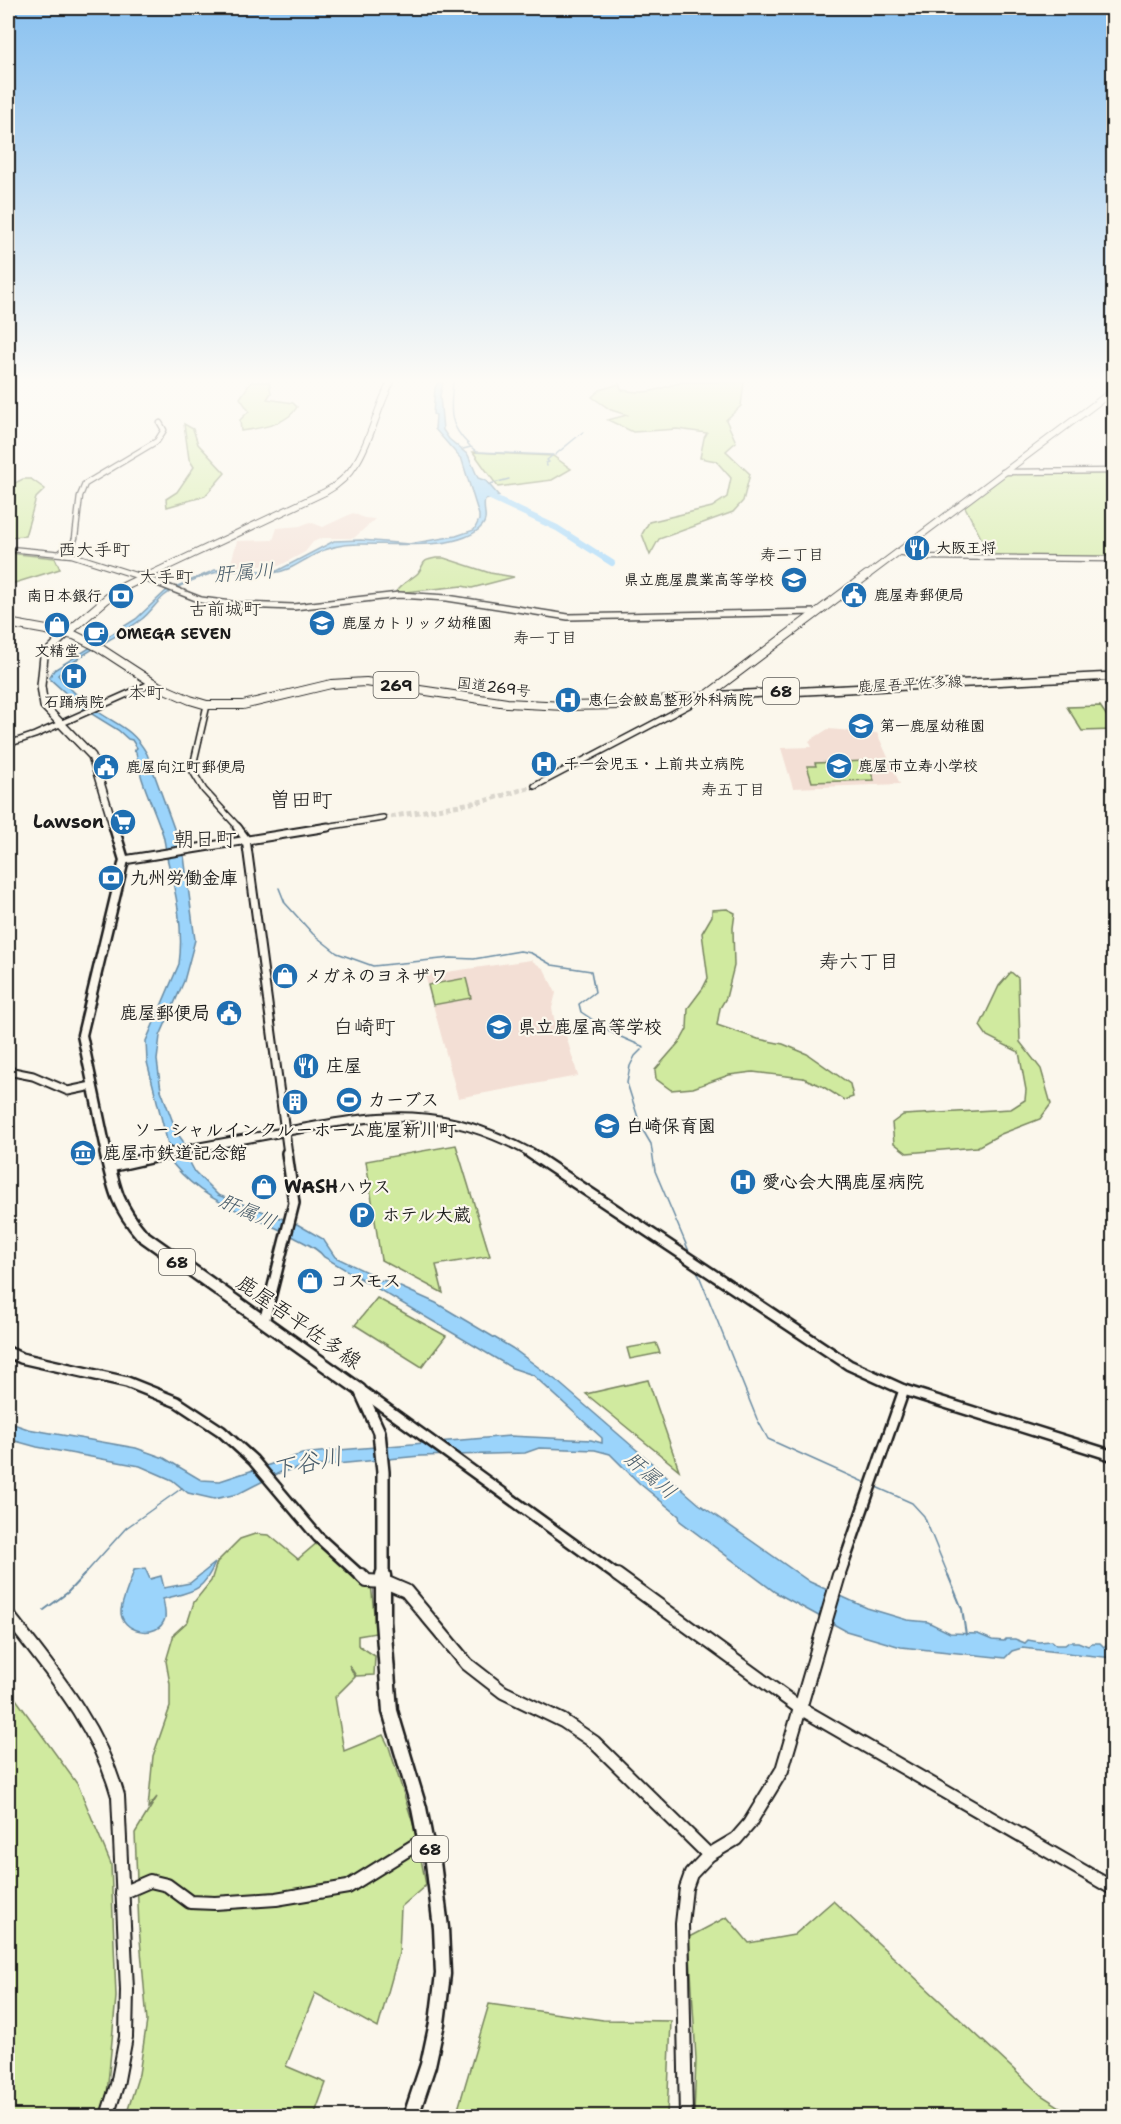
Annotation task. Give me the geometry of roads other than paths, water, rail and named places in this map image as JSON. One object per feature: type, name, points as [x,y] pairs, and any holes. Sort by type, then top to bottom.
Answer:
[{"type":"highway","points":[[66,634],[114,592],[315,497],[342,481]]},
{"type":"highway","name":"国道269号","points":[[8,623],[66,634],[91,644],[152,683],[207,705],[258,702],[317,686],[349,682],[385,683],[478,700],[536,705],[621,705],[680,700],[706,696],[991,481]]},
{"type":"main road","points":[[66,634],[44,656],[42,676],[44,706],[92,756],[124,860]]},
{"type":"main road","name":"鹿屋吾平佐多線","points":[[706,696],[1113,676]]},
{"type":"main road","name":"鹿屋吾平佐多線","points":[[124,860],[81,1035],[115,1194],[127,1218],[142,1235],[360,1390],[379,1432],[383,1472],[385,1582],[383,1622],[390,1710],[419,1809],[425,1839],[432,1854],[441,1928],[442,1984],[437,2023],[428,2065],[411,2116]]},
{"type":"street","points":[[60,553],[73,543],[80,496],[85,484],[90,481]]},
{"type":"street","points":[[10,549],[60,553],[107,565],[175,591],[217,603],[294,607],[413,595],[568,616],[817,612]]},
{"type":"street","points":[[898,552],[927,557],[1113,559]]},
{"type":"street","points":[[8,744],[61,725],[152,683]]},
{"type":"street","points":[[535,786],[706,696]]},
{"type":"street","points":[[680,700],[687,706]]},
{"type":"street","points":[[207,705],[192,770],[209,799],[240,829],[246,839],[294,1203],[264,1322]]},
{"type":"street","points":[[124,860],[161,852],[383,818]]},
{"type":"street","points":[[8,1071],[33,1076],[68,1090],[92,1086]]},
{"type":"street","points":[[110,1167],[192,1147],[382,1116],[436,1118],[472,1126],[509,1140],[543,1160],[849,1365],[904,1390],[1113,1456]]},
{"type":"street","points":[[8,1352],[21,1358],[127,1382],[154,1391],[204,1419],[253,1460],[318,1537],[368,1581],[385,1582],[406,1591],[467,1664],[503,1692],[563,1721],[594,1743],[709,1855]]},
{"type":"street","points":[[360,1390],[800,1708],[1113,1889]]},
{"type":"street","points":[[686,2116],[682,1924],[686,1888],[691,1874],[709,1855],[736,1839],[762,1805],[782,1770],[834,1590],[904,1390]]},
{"type":"street","points":[[8,1615],[92,1729],[114,1777],[118,1796],[127,1980],[126,2037],[117,2085],[107,2116]]},
{"type":"street","points":[[122,1893],[150,1881],[167,1885],[190,1902],[215,1904],[276,1899],[348,1887],[425,1839]]},
{"type":"water","points":[[469,481],[486,481],[499,496],[485,500],[485,517],[482,526],[472,534],[458,540],[405,545],[341,546],[324,550],[279,572],[221,571],[201,577],[169,592],[142,619],[88,652],[58,675],[81,699],[125,729],[142,746],[147,754],[184,856],[195,940],[184,981],[160,1036],[157,1060],[161,1090],[177,1133],[183,1141],[186,1155],[195,1172],[218,1195],[297,1224],[323,1239],[335,1257],[373,1275],[378,1280],[387,1281],[436,1303],[512,1348],[557,1381],[699,1504],[810,1582],[867,1608],[907,1620],[928,1622],[950,1633],[978,1634],[992,1640],[1015,1639],[1025,1643],[1028,1640],[1051,1641],[1056,1645],[1078,1642],[1088,1646],[1092,1643],[1100,1643],[1104,1647],[1107,1644],[1113,1644],[1113,1658],[1022,1648],[1012,1651],[1005,1658],[901,1647],[846,1631],[775,1592],[680,1521],[679,1516],[639,1483],[610,1454],[595,1450],[539,1448],[525,1453],[420,1456],[305,1467],[281,1472],[238,1494],[214,1499],[188,1493],[172,1480],[140,1466],[37,1447],[8,1439],[8,1422],[28,1429],[136,1448],[164,1458],[201,1480],[220,1481],[302,1454],[339,1450],[510,1436],[591,1440],[602,1443],[602,1438],[533,1375],[512,1368],[324,1257],[318,1250],[214,1199],[186,1178],[173,1164],[147,1062],[146,1041],[179,964],[178,911],[163,835],[143,783],[134,751],[137,748],[132,740],[82,708],[49,678],[54,670],[136,619],[166,591],[215,570],[277,571],[334,541],[361,540],[409,544],[456,536],[474,530],[479,515]]},
{"type":"water","points":[[215,1563],[201,1585],[182,1594],[163,1599],[165,1618],[155,1630],[140,1631],[126,1624],[122,1618],[122,1606],[134,1570],[145,1568],[150,1579],[161,1576],[164,1588],[190,1583]]},
{"type":"waterway","points":[[490,484],[501,481]]},
{"type":"waterway","points":[[482,493],[557,528],[612,563]]},
{"type":"waterway","points":[[279,888],[285,903],[313,934],[337,953],[373,966],[451,958],[474,959],[520,951],[531,953],[552,965],[591,971],[595,992],[579,1004],[581,1012],[614,1034],[644,1047],[635,1056],[630,1066],[627,1083],[641,1127],[651,1144],[655,1171],[691,1256]]},
{"type":"waterway","points":[[696,1268],[757,1419],[768,1439],[868,1484]]},
{"type":"waterway","points":[[876,1487],[912,1503],[924,1516],[949,1577]]},
{"type":"waterway","points":[[82,1577],[126,1528],[182,1488]]},
{"type":"waterway","points":[[44,1610],[67,1593],[84,1575]]},
{"type":"waterway","points":[[948,1575],[962,1609],[966,1635]]},
{"type":"tunnel","points":[[383,818],[484,801],[535,786]]},
{"type":"place","name":"大阪王将","points":[[917,548]]},
{"type":"place","name":"県立鹿屋農業高等学校","points":[[794,580]]},
{"type":"place","name":"鹿屋寿郵便局","points":[[854,595]]},
{"type":"place","name":"南日本銀行","points":[[121,596]]},
{"type":"place","name":"鹿屋カトリック幼稚園","points":[[322,623]]},
{"type":"place","name":"文精堂","points":[[57,625]]},
{"type":"place","name":"OMEGA SEVEN","points":[[96,634]]},
{"type":"place","name":"石踊病院","points":[[74,676]]},
{"type":"place","name":"恵仁会鮫島整形外科病院","points":[[568,700]]},
{"type":"place","name":"第一鹿屋幼稚園","points":[[861,726]]},
{"type":"place","name":"千一会児玉・上前共立病院","points":[[544,764]]},
{"type":"place","name":"鹿屋市立寿小学校","points":[[839,766]]},
{"type":"place","name":"鹿屋向江町郵便局","points":[[106,767]]},
{"type":"place","name":"Lawson","points":[[123,822]]},
{"type":"place","name":"九州労働金庫","points":[[111,878]]},
{"type":"place","name":"メガネのヨネザワ","points":[[285,976]]},
{"type":"place","name":"鹿屋郵便局","points":[[229,1013]]},
{"type":"place","name":"県立鹿屋高等学校","points":[[499,1027]]},
{"type":"place","name":"庄屋","points":[[306,1066]]},
{"type":"place","name":"カーブス","points":[[349,1100]]},
{"type":"place","name":"ソーシャルインクルーホーム鹿屋新川町","points":[[295,1102]]},
{"type":"place","name":"白崎保育園","points":[[607,1126]]},
{"type":"place","name":"鹿屋市鉄道記念館","points":[[83,1153]]},
{"type":"place","name":"愛心会大隅鹿屋病院","points":[[743,1182]]},
{"type":"place","name":"WASHハウス","points":[[264,1187]]},
{"type":"place","name":"ホテル大蔵","points":[[362,1215]]},
{"type":"place","name":"コスモス","points":[[310,1281]]},
{"type":"district","name":"西大手町","points":[[94,550]]},
{"type":"district","name":"寿二丁目","points":[[792,554]]},
{"type":"district","name":"大手町","points":[[166,577]]},
{"type":"district","name":"古前城町","points":[[225,609]]},
{"type":"district","name":"寿一丁目","points":[[545,637]]},
{"type":"district","name":"本町","points":[[146,693]]},
{"type":"district","name":"寿五丁目","points":[[733,789]]},
{"type":"district","name":"曽田町","points":[[301,800]]},
{"type":"district","name":"朝日町","points":[[205,839]]},
{"type":"district","name":"寿六丁目","points":[[859,961]]},
{"type":"district","name":"白崎町","points":[[364,1027]]},
{"type":"water label","name":"肝属川","points":[[244,572]]},
{"type":"water label","name":"肝属川","points":[[248,1211]]},
{"type":"water label","name":"下谷川","points":[[307,1463]]},
{"type":"water label","name":"肝属川","points":[[651,1475]]}]
